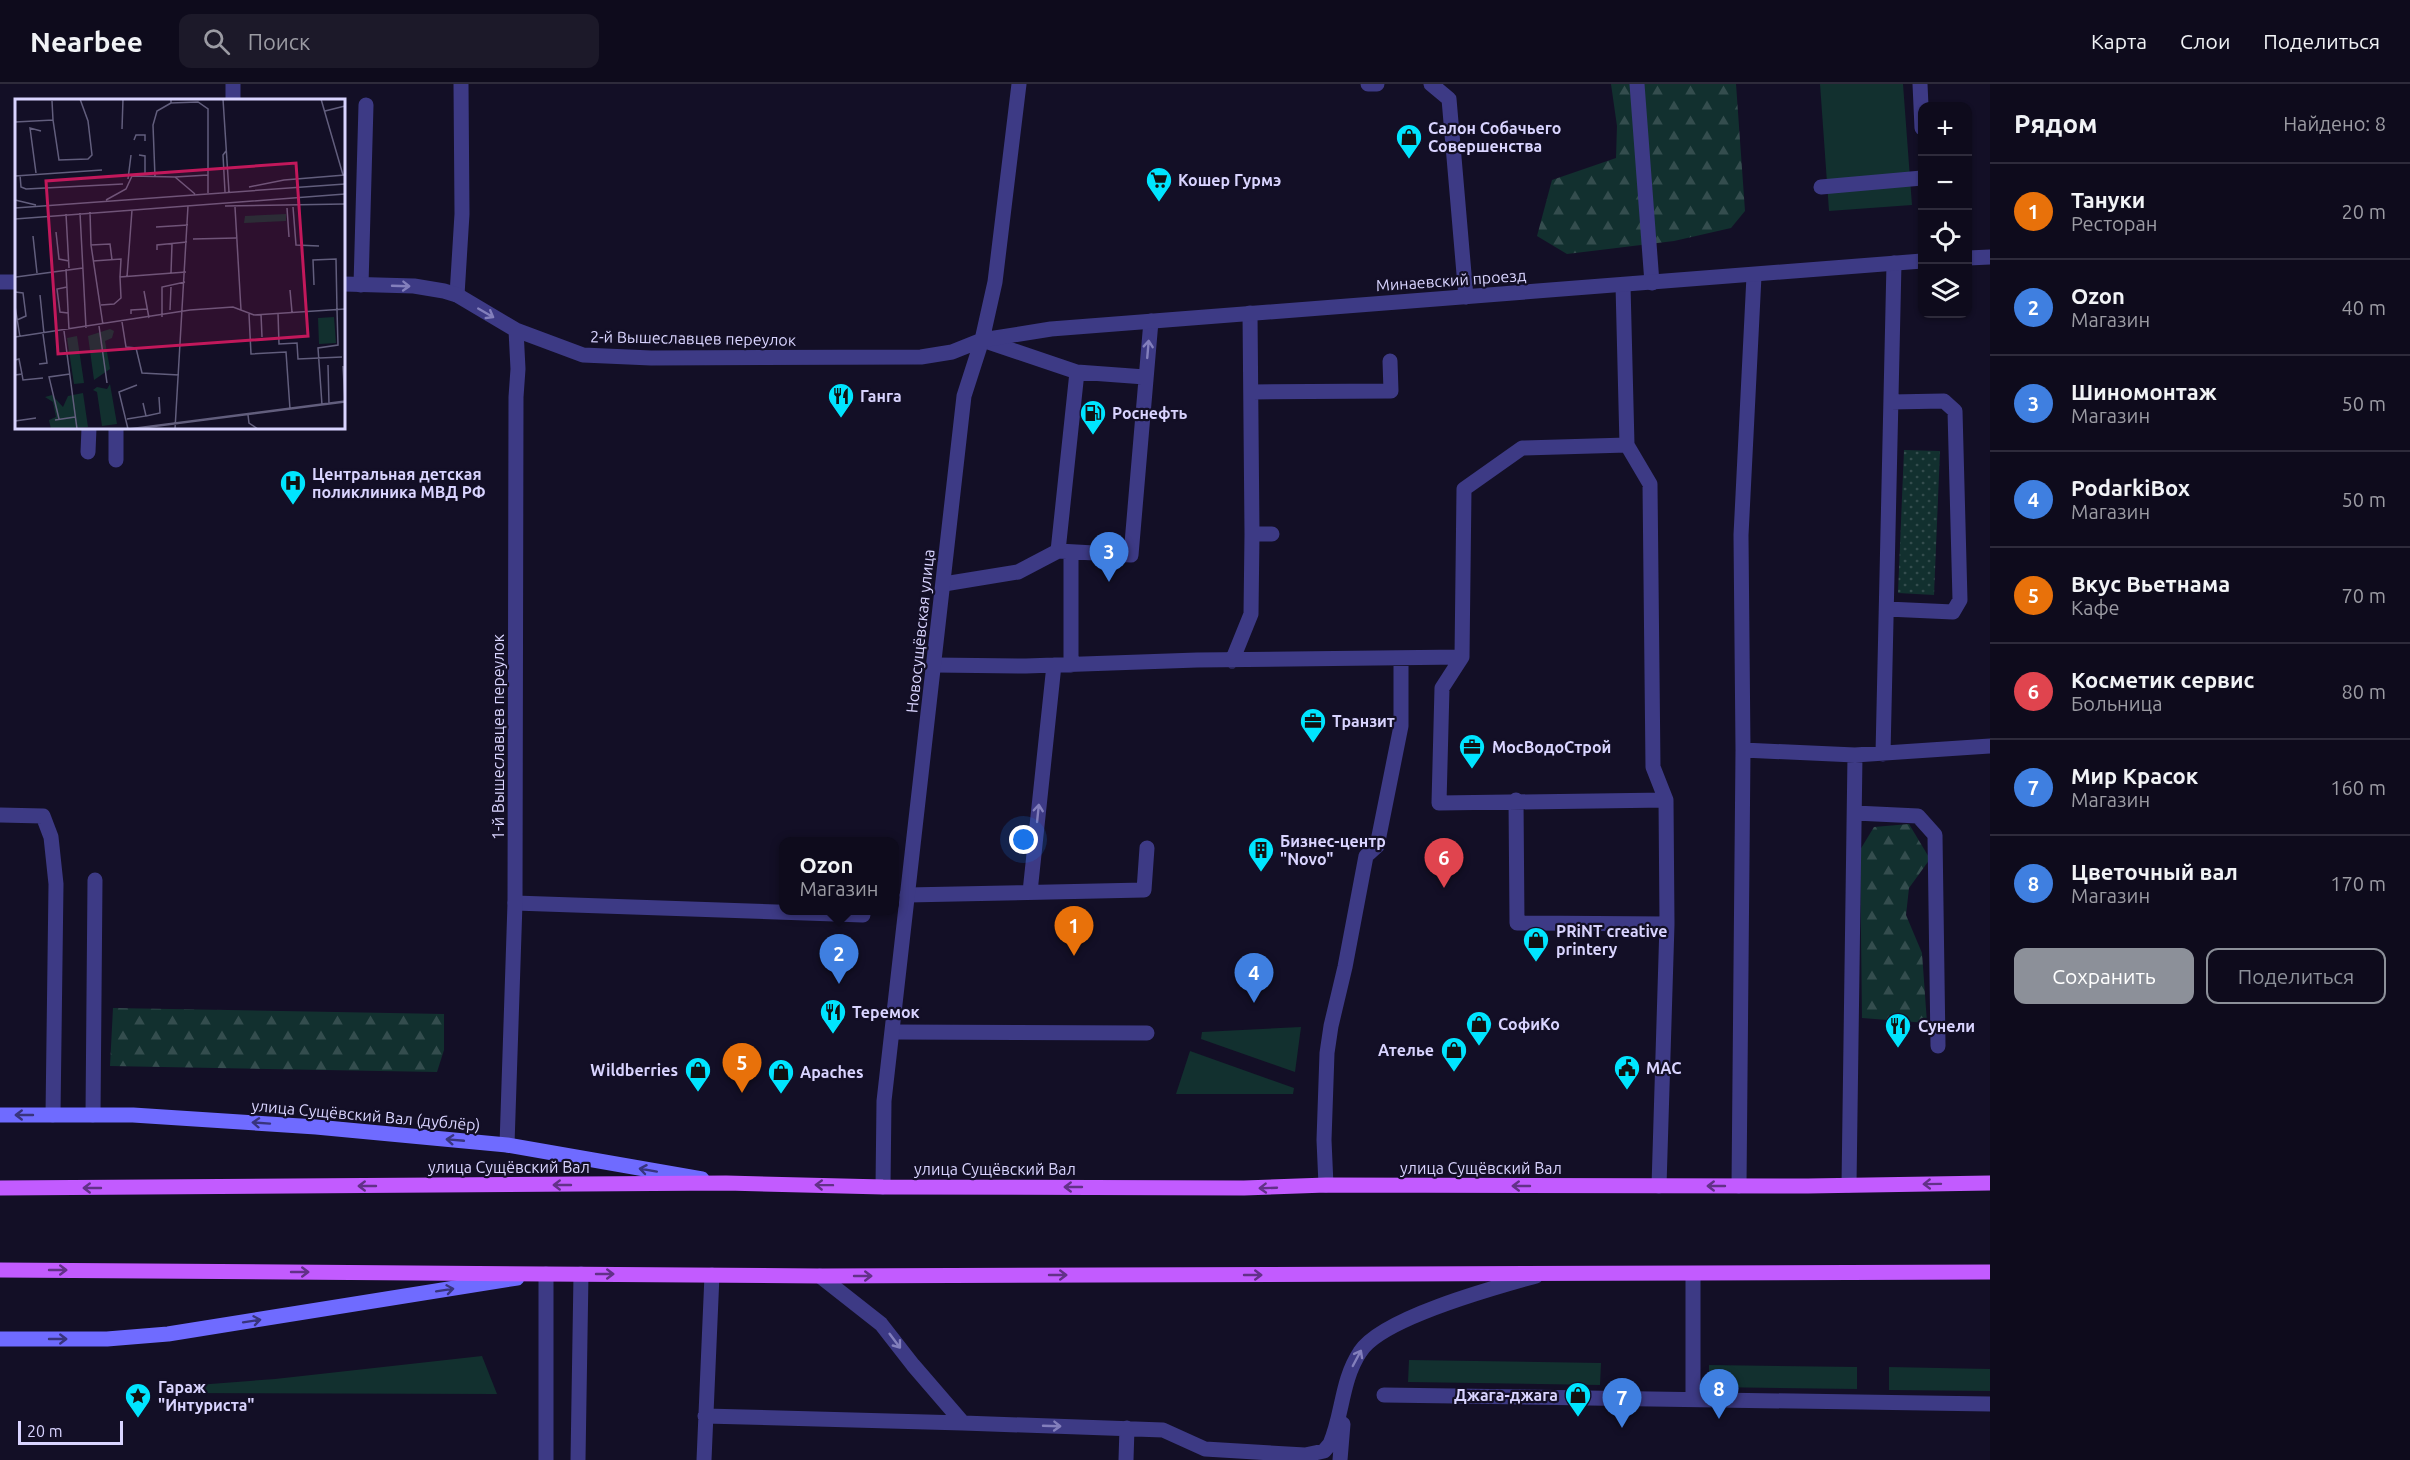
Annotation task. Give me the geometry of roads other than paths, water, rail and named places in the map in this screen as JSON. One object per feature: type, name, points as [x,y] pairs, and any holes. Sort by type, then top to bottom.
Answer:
[{"type":"main road","name":"улица Сущёвский Вал (дублёр)","points":[[0,1115],[133,1115],[316,1127],[507,1145],[726,1183]]},
{"type":"main road","name":"улица Сущёвский Вал","points":[[0,1188],[726,1183],[883,1187],[1244,1188],[1326,1185],[1739,1186],[1990,1183]]},
{"type":"main road","points":[[0,1270],[820,1276],[1990,1272]]},
{"type":"main road","points":[[0,1339],[107,1339],[168,1334],[546,1274]]},
{"type":"street","points":[[457,295],[462,214],[461,84]]},
{"type":"street","name":"Новосущёвская улица","points":[[883,1187],[884,1101],[964,396],[982,340],[994,282],[1019,84]]},
{"type":"street","points":[[1368,84],[1377,84]]},
{"type":"street","points":[[1431,84],[1449,99],[1466,297]]},
{"type":"street","points":[[1637,84],[1652,283]]},
{"type":"street","points":[[1920,84],[1921,102]]},
{"type":"street","points":[[361,285],[366,105]]},
{"type":"street","points":[[1821,187],[1918,178]]},
{"type":"street","points":[[1972,258],[1990,257]]},
{"type":"street","name":"Минаевский проезд","points":[[982,340],[1051,329],[1754,276],[1918,261]]},
{"type":"street","points":[[1883,754],[1894,263]]},
{"type":"street","points":[[1739,1186],[1743,750],[1741,535],[1754,276]]},
{"type":"street","name":"2-й Вышеславцев переулок","points":[[345,284],[414,286],[457,295],[516,330],[582,355],[651,358],[921,357],[952,352],[982,340]]},
{"type":"street","points":[[1623,285],[1627,445],[1650,483],[1653,767],[1666,800],[1666,924],[1659,1186]]},
{"type":"street","points":[[1232,661],[1251,614],[1250,314]]},
{"type":"street","points":[[944,584],[1018,572],[1064,551],[1131,555],[1151,321]]},
{"type":"street","name":"1-й Вышеславцев переулок","points":[[507,1145],[515,903],[516,397],[518,369],[516,330]]},
{"type":"street","points":[[982,340],[1077,372],[1145,377]]},
{"type":"street","points":[[1252,392],[1391,391],[1390,361]]},
{"type":"street","points":[[1071,665],[1064,551],[1077,372]]},
{"type":"street","points":[[1887,609],[1953,612],[1960,600],[1955,411],[1944,401],[1891,402]]},
{"type":"street","points":[[88,452],[89,429]]},
{"type":"street","points":[[116,429],[116,460]]},
{"type":"street","points":[[1627,445],[1522,448],[1464,489],[1462,657],[1442,688],[1439,803],[1516,800],[1666,800]]},
{"type":"street","points":[[1252,534],[1272,534]]},
{"type":"street","points":[[935,664],[1071,665],[1197,660],[1462,657]]},
{"type":"street","points":[[1326,1185],[1324,1129],[1327,1053],[1366,856],[1377,846],[1401,726],[1401,658]]},
{"type":"street","points":[[1030,892],[1054,665]]},
{"type":"street","points":[[1743,750],[1855,755],[1990,746]]},
{"type":"street","points":[[1849,1185],[1855,755]]},
{"type":"street","points":[[1516,800],[1517,923],[1666,924]]},
{"type":"street","points":[[1855,813],[1918,816],[1935,835],[1938,1046]]},
{"type":"street","points":[[0,815],[43,816],[51,837],[56,884],[53,1115]]},
{"type":"street","points":[[908,895],[1144,890],[1147,848]]},
{"type":"street","points":[[93,1115],[95,880]]},
{"type":"street","points":[[515,903],[779,912]]},
{"type":"street","points":[[893,1032],[1147,1033]]},
{"type":"street","points":[[546,1274],[546,1455]]},
{"type":"street","points":[[578,1456],[581,1274]]},
{"type":"street","points":[[1693,1274],[1693,1399]]},
{"type":"street","points":[[704,1460],[712,1275]]},
{"type":"street","points":[[705,1416],[1163,1430],[1204,1454],[1305,1455],[1324,1451],[1330,1444],[1334,1436],[1346,1379],[1361,1350],[1383,1333],[1411,1317],[1475,1293],[1539,1275]]},
{"type":"street","points":[[820,1276],[881,1324],[963,1423]]},
{"type":"street","points":[[1340,1460],[1346,1379]]},
{"type":"street","points":[[1384,1395],[1990,1404]]},
{"type":"street","points":[[1126,1460],[1127,1428]]},
{"type":"place","name":"Салон Собачьего Совершенства","points":[[1409,160]]},
{"type":"place","name":"Кошер Гурмэ","points":[[1159,203]]},
{"type":"place","name":"Ганга","points":[[841,419]]},
{"type":"place","name":"Роснефть","points":[[1093,436]]},
{"type":"place","name":"Центральная детская поликлиника МВД РФ","points":[[293,506]]},
{"type":"place","name":"Шиномонтаж","points":[[1109,582]]},
{"type":"place","name":"Транзит","points":[[1313,744]]},
{"type":"place","name":"МосВодоСтрой","points":[[1472,770]]},
{"type":"place","name":"Бизнес-центр \"Novo\"","points":[[1261,873]]},
{"type":"place","name":"Косметик сервис","points":[[1444,888]]},
{"type":"place","name":"Тануки","points":[[1074,956]]},
{"type":"place","name":"PRiNT creative printery","points":[[1536,963]]},
{"type":"place","name":"Ozon","points":[[839,984]]},
{"type":"place","name":"PodarkiBox","points":[[1254,1003]]},
{"type":"place","name":"Теремок","points":[[833,1035]]},
{"type":"place","name":"СофиКо","points":[[1479,1047]]},
{"type":"place","name":"Сунели","points":[[1898,1049]]},
{"type":"place","name":"Ателье","points":[[1454,1073]]},
{"type":"place","name":"MAC","points":[[1627,1091]]},
{"type":"place","name":"Wildberries","points":[[698,1093]]},
{"type":"place","name":"Вкус Вьетнама","points":[[742,1093]]},
{"type":"place","name":"Apaches","points":[[781,1095]]},
{"type":"place","name":"Джага-джага","points":[[1578,1418]]},
{"type":"place","name":"Гараж \"Интуриста\"","points":[[138,1419]]},
{"type":"place","name":"Цветочный вал","points":[[1719,1419]]},
{"type":"place","name":"Мир Красок","points":[[1622,1428]]}]
